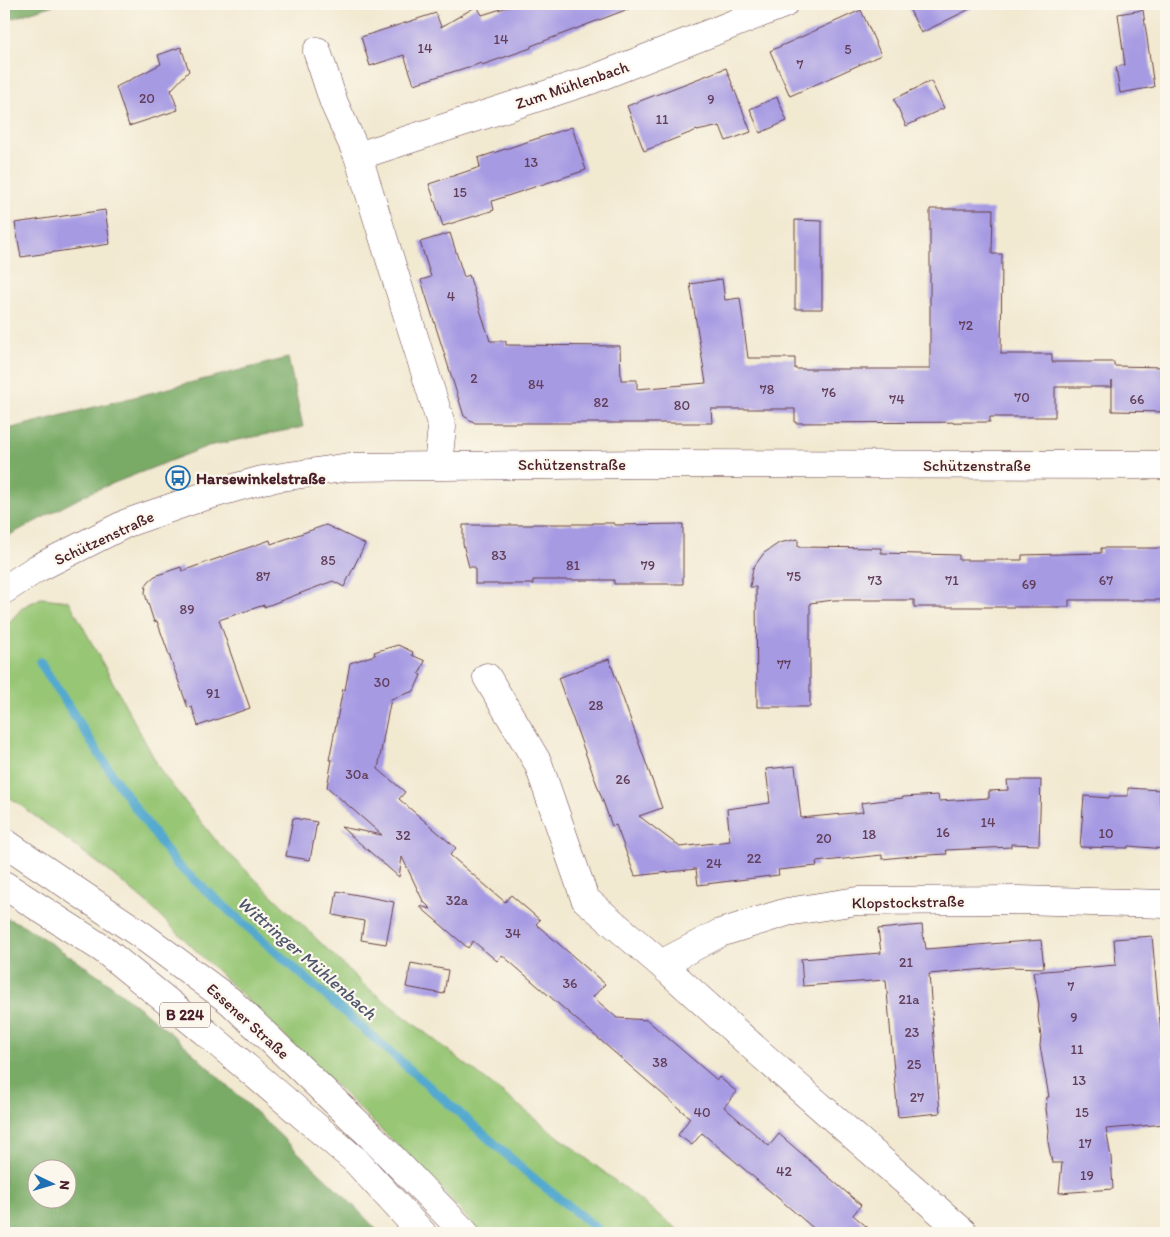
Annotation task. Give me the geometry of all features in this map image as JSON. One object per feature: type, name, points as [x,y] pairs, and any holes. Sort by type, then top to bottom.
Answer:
[{"type":"main road","name":"Zum Mühlenbach","points":[[358,156],[591,80],[784,4]]},
{"type":"main road","points":[[316,51],[334,103],[358,156],[442,427],[438,466]]},
{"type":"main road","name":"Schützenstraße","points":[[4,590],[36,570],[127,523],[199,498],[262,480],[349,467],[659,464],[1166,466]]},
{"type":"main road","points":[[487,677],[538,764],[585,899],[964,1233]]},
{"type":"main road","name":"Essener Straße","points":[[4,842],[140,934],[230,1001],[372,1137],[465,1233]]},
{"type":"main road","name":"B 224","points":[[4,885],[102,949],[205,1032],[355,1160],[422,1233]]},
{"type":"main road","name":"Klopstockstraße","points":[[661,964],[720,933],[787,912],[857,901],[1018,900],[1166,904]]},
{"type":"green space","points":[[4,4],[56,4],[4,21]]},
{"type":"green space","points":[[288,358],[303,427],[208,446],[91,492],[4,538],[4,430]]},
{"type":"green space","points":[[41,598],[69,601],[162,773],[218,843],[364,985],[682,1233],[481,1233],[425,1172],[149,905],[106,869],[4,793],[4,628],[23,607]]},
{"type":"green space","points":[[4,917],[23,925],[101,977],[179,1040],[339,1191],[380,1233],[4,1233]]},
{"type":"building","points":[[517,4],[636,4],[636,6],[531,46],[531,48],[482,65],[481,63],[414,84],[404,55],[370,66],[361,37],[436,13],[441,27],[477,6],[482,15]]},
{"type":"building","points":[[907,4],[980,4],[921,33]]},
{"type":"building","points":[[861,10],[881,55],[790,96],[770,51]]},
{"type":"building","points":[[1143,10],[1154,87],[1120,93],[1116,67],[1125,65],[1118,14]]},
{"type":"building","points":[[181,47],[189,71],[171,90],[178,110],[129,126],[116,87],[161,64],[158,55]]},
{"type":"building","points":[[726,68],[751,132],[726,141],[720,126],[697,130],[644,151],[627,106]]},
{"type":"building","points":[[931,81],[944,108],[906,126],[894,99]]},
{"type":"building","points":[[777,97],[787,121],[760,133],[750,109]]},
{"type":"building","points":[[572,127],[586,170],[492,201],[494,210],[443,226],[429,184],[480,167],[478,158]]},
{"type":"building","points":[[930,209],[993,209],[992,254],[1002,254],[1001,354],[1052,354],[1052,362],[1114,362],[1114,366],[1166,367],[1166,412],[1112,411],[1112,387],[1055,387],[1055,417],[990,417],[990,422],[795,423],[795,409],[711,409],[712,423],[475,423],[464,416],[421,280],[431,277],[420,242],[450,233],[464,277],[469,275],[490,341],[506,341],[506,345],[620,346],[621,380],[637,380],[637,389],[706,383],[690,284],[722,279],[725,300],[740,298],[748,358],[795,358],[795,369],[930,369]]},
{"type":"building","points":[[105,210],[110,244],[21,257],[15,223]]},
{"type":"building","points":[[795,220],[822,221],[822,309],[795,309]]},
{"type":"building","points":[[614,523],[614,525],[683,524],[683,584],[614,584],[614,580],[533,580],[533,584],[475,584],[475,567],[469,567],[463,544],[463,525]]},
{"type":"building","points":[[326,525],[365,544],[344,587],[333,581],[264,607],[264,605],[219,620],[250,708],[198,726],[192,707],[188,708],[157,621],[154,622],[145,593],[146,585],[155,576],[181,567],[182,571],[270,540],[271,544]]},
{"type":"building","points":[[798,539],[798,547],[881,548],[881,553],[959,555],[959,560],[1022,560],[1022,555],[1101,553],[1101,548],[1166,548],[1166,600],[1069,600],[1069,607],[914,607],[914,600],[834,600],[810,603],[810,707],[757,707],[756,587],[750,587],[753,568],[764,553],[779,543]]},
{"type":"building","points":[[398,645],[413,652],[412,655],[425,661],[414,691],[391,699],[384,734],[378,769],[405,792],[399,799],[456,848],[450,855],[505,902],[511,895],[540,920],[536,924],[605,984],[593,997],[617,1018],[647,1020],[717,1080],[719,1077],[737,1092],[724,1107],[769,1146],[779,1134],[861,1205],[853,1215],[874,1233],[819,1233],[702,1133],[692,1145],[678,1135],[690,1118],[502,955],[497,961],[473,941],[468,948],[419,906],[431,909],[423,901],[402,857],[399,877],[341,827],[382,835],[327,787],[332,760],[329,760],[350,663],[375,655],[374,652]]},
{"type":"building","points":[[609,659],[662,808],[639,816],[680,847],[730,841],[727,809],[770,803],[766,769],[795,766],[801,818],[863,812],[861,803],[903,797],[938,795],[939,801],[989,798],[989,791],[1008,790],[1007,780],[1041,780],[1039,845],[1011,844],[1011,847],[946,850],[947,854],[882,859],[882,855],[816,862],[817,866],[778,870],[779,875],[698,885],[696,869],[635,876],[616,825],[612,826],[558,678]]},
{"type":"building","points":[[1128,788],[1160,790],[1160,804],[1166,804],[1166,849],[1128,846],[1128,848],[1080,847],[1084,796],[1109,798],[1109,796],[1128,796]]},
{"type":"building","points":[[293,818],[317,822],[310,860],[286,856]]},
{"type":"building","points":[[337,891],[394,902],[386,944],[361,940],[364,921],[333,915]]},
{"type":"building","points":[[922,925],[926,949],[1041,940],[1044,968],[1010,967],[929,974],[940,1113],[898,1117],[886,980],[803,986],[801,959],[881,953],[878,929]]},
{"type":"building","points":[[1152,936],[1165,1079],[1166,1124],[1106,1129],[1111,1157],[1113,1189],[1059,1193],[1062,1163],[1052,1163],[1048,1142],[1049,1130],[1046,1109],[1047,1097],[1049,1097],[1040,1046],[1039,1005],[1033,972],[1116,965],[1114,939]]},
{"type":"building","points":[[411,963],[448,970],[444,994],[406,987]]},
{"type":"waterway","name":"Wittringer Mühlenbach","points":[[40,662],[119,785],[176,864],[531,1176],[602,1233]]},
{"type":"place","name":"Harsewinkelstraße","points":[[178,478]]}]
